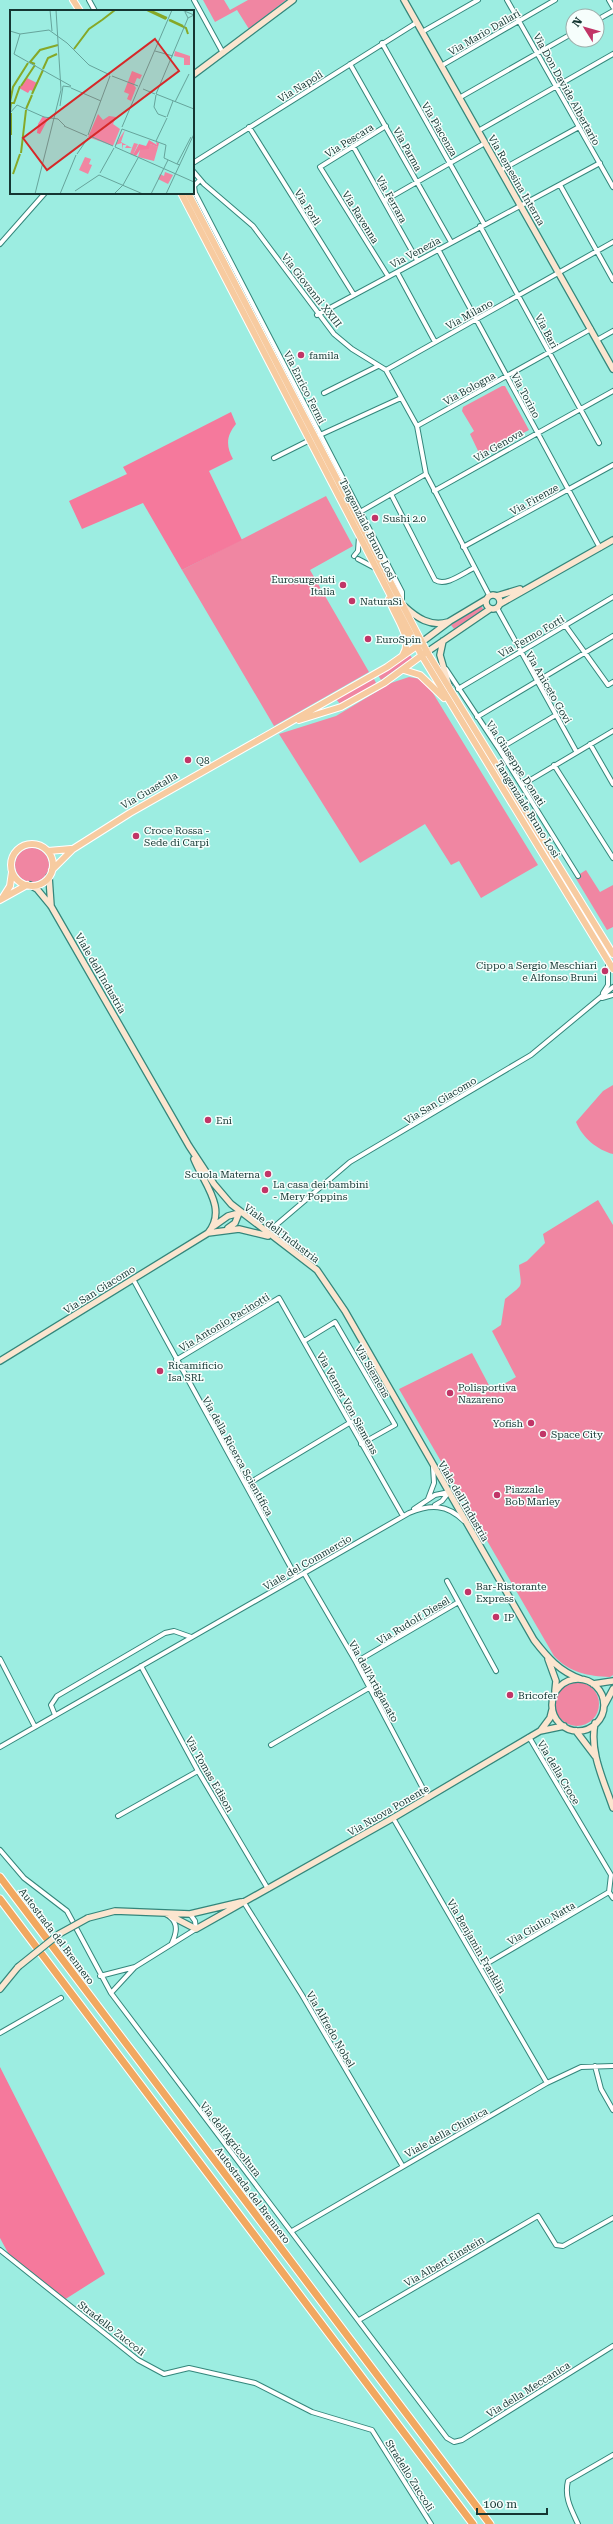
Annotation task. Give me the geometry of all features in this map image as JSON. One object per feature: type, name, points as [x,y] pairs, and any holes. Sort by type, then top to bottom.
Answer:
[{"type":"highway","name":"Autostrada del Brennero","points":[[0,1877],[490,2524]]},
{"type":"highway","points":[[0,1899],[473,2524]]},
{"type":"main road","points":[[73,0],[79,10]]},
{"type":"main road","name":"Tangenziale Bruno Losi","points":[[182,194],[315,438],[359,535],[386,586],[420,644]]},
{"type":"main road","name":"Tangenziale Bruno Losi","points":[[189,194],[402,604],[424,654],[450,703],[613,969]]},
{"type":"main road","points":[[386,586],[407,643],[406,651],[401,658]]},
{"type":"main road","name":"Via Guastalla","points":[[48,851],[62,852],[73,848],[374,674],[401,658],[420,644]]},
{"type":"main road","name":"Tangenziale Bruno Losi","points":[[424,654],[450,692],[612,952]]},
{"type":"main road","name":"Via Guastalla","points":[[279,728],[341,707],[404,670],[424,654]]},
{"type":"main road","points":[[404,670],[420,675],[450,703]]},
{"type":"main road","points":[[374,674],[380,685]]},
{"type":"main road","points":[[334,697],[341,707]]},
{"type":"main road","points":[[1,900],[10,886],[12,859],[15,853],[25,845],[37,844],[48,851],[52,857],[52,870],[49,877],[37,885],[29,885],[18,880],[12,872]]},
{"type":"main road","name":"Via Guastalla","points":[[52,870],[73,848]]},
{"type":"main road","points":[[1,900],[29,885]]},
{"type":"street","points":[[89,0],[94,10]]},
{"type":"street","points":[[194,0],[223,53]]},
{"type":"street","points":[[194,74],[293,0]]},
{"type":"street","name":"Via Remesina Interna","points":[[404,0],[613,368]]},
{"type":"street","points":[[422,32],[478,0]]},
{"type":"street","name":"Via Don Davide Albertario","points":[[507,0],[539,53],[613,187]]},
{"type":"street","name":"Via Mario Dallari","points":[[441,66],[556,0]]},
{"type":"street","points":[[609,0],[613,7]]},
{"type":"street","name":"Via Napoli","points":[[194,162],[416,23]]},
{"type":"street","points":[[460,98],[565,38]]},
{"type":"street","name":"Via Piacenza","points":[[382,43],[451,164],[482,225]]},
{"type":"street","points":[[478,131],[613,54]]},
{"type":"street","name":"Via Parma","points":[[350,64],[451,242]]},
{"type":"street","name":"Via Pescara","points":[[320,167],[386,126]]},
{"type":"street","name":"Via Forlì","points":[[249,127],[354,295]]},
{"type":"street","points":[[501,170],[579,127]]},
{"type":"street","points":[[384,201],[451,164],[485,143]]},
{"type":"street","name":"Via Ferrara","points":[[353,146],[417,260]]},
{"type":"street","name":"Via Venezia","points":[[318,315],[417,260],[600,163]]},
{"type":"street","name":"Via Ravenna","points":[[320,167],[388,276]]},
{"type":"street","name":"Via Giovanni XXIII","points":[[194,172],[200,180],[253,226],[318,315],[346,344],[386,370]]},
{"type":"street","name":"Via Enrico Fermi","points":[[200,180],[194,186],[195,193],[315,438],[360,512],[402,592],[402,604]]},
{"type":"street","points":[[560,185],[613,280]]},
{"type":"street","points":[[0,244],[44,194]]},
{"type":"street","name":"Via Bari","points":[[482,225],[549,353],[599,443]]},
{"type":"street","name":"Via Milano","points":[[386,370],[613,242]]},
{"type":"street","name":"Via Torino","points":[[438,249],[600,548]]},
{"type":"street","points":[[397,272],[434,342]]},
{"type":"street","name":"Via Bologna","points":[[417,426],[591,329]]},
{"type":"street","points":[[597,340],[613,331]]},
{"type":"street","points":[[324,393],[378,366]]},
{"type":"street","points":[[386,370],[417,426],[426,474],[474,568],[487,598],[490,609],[498,606],[532,585],[613,540]]},
{"type":"street","name":"Via Genova","points":[[434,491],[537,432],[613,391]]},
{"type":"street","points":[[274,458],[401,398]]},
{"type":"street","name":"Via Firenze","points":[[463,547],[613,465]]},
{"type":"street","points":[[360,512],[426,474]]},
{"type":"street","points":[[391,494],[434,580],[439,583],[445,582],[474,568]]},
{"type":"street","points":[[359,535],[356,558],[377,569]]},
{"type":"street","points":[[487,598],[532,585]]},
{"type":"street","points":[[497,596],[498,606]]},
{"type":"street","name":"Via Fermo Forti","points":[[458,689],[519,651],[613,597]]},
{"type":"street","name":"Via Guastalla","points":[[420,644],[450,621],[487,598]]},
{"type":"street","points":[[402,604],[428,622],[450,621]]},
{"type":"street","name":"Via Aniceto Govi","points":[[498,606],[519,651],[538,680],[576,751]]},
{"type":"street","name":"Via Guastalla","points":[[424,654],[448,636],[490,609]]},
{"type":"street","points":[[565,625],[608,685],[613,682]]},
{"type":"street","points":[[448,636],[441,645],[440,660],[449,681],[450,692]]},
{"type":"street","points":[[478,717],[613,636]]},
{"type":"street","name":"Via Giuseppe Donati","points":[[440,660],[499,749],[578,876]]},
{"type":"street","points":[[499,749],[556,715]]},
{"type":"street","points":[[522,785],[576,751],[613,731]]},
{"type":"street","points":[[590,744],[613,784]]},
{"type":"street","points":[[554,765],[613,858]]},
{"type":"street","name":"Viale dell'Industria","points":[[49,877],[51,906]]},
{"type":"street","name":"Viale dell'Industria","points":[[29,885],[37,889],[51,906],[189,1146],[214,1184],[239,1212],[323,1277],[345,1311],[534,1640],[548,1659],[556,1681],[555,1692]]},
{"type":"street","points":[[595,1002],[608,985],[609,967],[606,958]]},
{"type":"street","name":"Via San Giacomo","points":[[275,1226],[350,1162],[531,1055],[613,987]]},
{"type":"street","points":[[595,1002],[613,995]]},
{"type":"street","points":[[189,1146],[216,1206],[217,1215],[213,1227]]},
{"type":"street","points":[[226,1229],[235,1223],[239,1212]]},
{"type":"street","name":"Via San Giacomo","points":[[0,1362],[208,1233],[213,1227],[228,1216],[239,1212]]},
{"type":"street","name":"Via San Giacomo","points":[[208,1233],[226,1229],[238,1229],[273,1237]]},
{"type":"street","name":"Via della Ricerca Scientifica","points":[[133,1279],[296,1577]]},
{"type":"street","name":"Via Antonio Pacinotti","points":[[176,1360],[280,1298]]},
{"type":"street","name":"Via Verner Von Siemens","points":[[280,1298],[403,1516]]},
{"type":"street","name":"Via Siemens","points":[[304,1341],[335,1322],[395,1425],[362,1444]]},
{"type":"street","points":[[246,1485],[350,1422]]},
{"type":"street","points":[[428,1499],[434,1483],[433,1466]]},
{"type":"street","points":[[409,1512],[440,1493],[449,1492]]},
{"type":"street","points":[[433,1506],[442,1501],[449,1492]]},
{"type":"street","points":[[433,1506],[455,1513],[468,1526]]},
{"type":"street","name":"Viale del Commercio","points":[[0,1747],[409,1512],[433,1506]]},
{"type":"street","name":"Via dell'Artigianato","points":[[304,1573],[356,1662],[428,1798]]},
{"type":"street","name":"Via Rudolf Diesel","points":[[447,1581],[457,1603],[496,1671]]},
{"type":"street","name":"Via Rudolf Diesel","points":[[356,1662],[457,1603]]},
{"type":"street","points":[[55,1715],[51,1705],[57,1696],[165,1632],[174,1631],[191,1637]]},
{"type":"street","points":[[0,1659],[35,1727]]},
{"type":"street","name":"Viale dell'Industria","points":[[548,1659],[567,1673],[581,1679]]},
{"type":"street","name":"Via Tomas Edison","points":[[141,1666],[198,1771],[268,1889]]},
{"type":"street","points":[[596,1723],[586,1729],[576,1730],[564,1726],[556,1719],[552,1710],[555,1692],[566,1682],[581,1679],[593,1684],[602,1695],[603,1708]]},
{"type":"street","points":[[593,1684],[613,1681]]},
{"type":"street","points":[[271,1745],[369,1688]]},
{"type":"street","points":[[613,1690],[596,1723],[593,1737],[596,1759],[613,1808]]},
{"type":"street","name":"Via Nuova Ponente","points":[[540,1731],[550,1718],[552,1710]]},
{"type":"street","name":"Via Nuova Ponente","points":[[135,1967],[216,1917],[428,1798],[529,1737],[540,1731],[564,1726]]},
{"type":"street","points":[[576,1730],[596,1759]]},
{"type":"street","name":"Via della Croce","points":[[529,1737],[611,1875],[609,1892]]},
{"type":"street","points":[[118,1816],[198,1771]]},
{"type":"street","name":"Via Benjamin Franklin","points":[[393,1818],[481,1967],[547,2083]]},
{"type":"street","name":"Via dell'Agricoltura","points":[[0,1850],[24,1878],[68,1911],[110,1993],[451,2440]]},
{"type":"street","points":[[609,1892],[613,1898]]},
{"type":"street","name":"Via Giulio Natta","points":[[481,1967],[609,1892]]},
{"type":"street","name":"Via Nuova Ponente","points":[[0,1990],[18,1967],[59,1934],[88,1918],[115,1911],[190,1914],[243,1902]]},
{"type":"street","name":"Via Alfredo Nobel","points":[[243,1902],[302,1995],[402,2166]]},
{"type":"street","points":[[210,1910],[216,1917]]},
{"type":"street","points":[[166,1914],[196,1929]]},
{"type":"street","points":[[166,1914],[172,1919],[176,1928],[172,1943]]},
{"type":"street","points":[[190,1914],[195,1921],[196,1929]]},
{"type":"street","points":[[100,1976],[135,1967]]},
{"type":"street","points":[[110,1993],[135,1967]]},
{"type":"street","points":[[0,2033],[61,1998]]},
{"type":"street","points":[[595,2066],[601,2089],[613,2110]]},
{"type":"street","name":"Viale della Chimica","points":[[292,2231],[547,2083],[573,2070],[595,2066],[613,2066]]},
{"type":"street","name":"Via Albert Einstein","points":[[359,2320],[538,2216],[556,2245],[563,2246],[613,2218]]},
{"type":"street","name":"Stradello Zuccoli","points":[[0,2250],[138,2360],[164,2374],[189,2368],[255,2383],[312,2412],[372,2430],[431,2524]]},
{"type":"street","name":"Via della Meccanica","points":[[451,2440],[462,2440],[613,2346]]},
{"type":"street","points":[[578,2524],[568,2500],[566,2490],[568,2481],[613,2455]]},
{"type":"shaded area","points":[[203,0],[224,0],[230,10],[248,0],[286,0],[249,29],[237,10],[215,22]]},
{"type":"shaded area","points":[[502,386],[505,386],[529,430],[480,455],[470,434],[474,431],[462,411],[463,407]]},
{"type":"shaded area","points":[[231,412],[236,424],[230,433],[228,441],[229,450],[233,459],[209,471],[242,540],[182,570],[143,503],[82,529],[69,501],[127,474],[123,467]]},
{"type":"shaded area","points":[[326,496],[353,546],[310,570],[369,672],[274,726],[182,570]]},
{"type":"shaded area","points":[[481,606],[484,610],[454,629],[451,625]]},
{"type":"shaded area","points":[[410,655],[412,658],[381,680],[378,675]]},
{"type":"shaded area","points":[[373,677],[377,685],[340,704],[336,699]]},
{"type":"shaded area","points":[[409,677],[421,679],[428,685],[538,865],[481,898],[459,861],[451,865],[425,824],[360,863],[279,734],[336,716],[391,683]]},
{"type":"shaded area","points":[[35,848],[44,853],[48,858],[48,872],[44,877],[39,881],[29,882],[25,881],[16,872],[15,862],[16,858],[25,849]]},
{"type":"shaded area","points":[[586,870],[600,892],[613,885],[613,927],[607,930],[575,877]]},
{"type":"shaded area","points":[[613,1085],[613,1154],[601,1149],[586,1138],[576,1122],[603,1091]]},
{"type":"shaded area","points":[[598,1200],[613,1225],[613,1675],[610,1677],[594,1676],[573,1670],[560,1662],[554,1656],[399,1389],[472,1353],[492,1391],[516,1377],[492,1331],[501,1325],[505,1299],[519,1288],[521,1282],[519,1265],[527,1261],[545,1243],[543,1234]]},
{"type":"shaded area","points":[[573,1682],[581,1682],[586,1683],[593,1688],[598,1695],[598,1713],[593,1720],[586,1725],[573,1726],[565,1723],[558,1716],[555,1708],[555,1700],[558,1692],[565,1685]]},
{"type":"shaded area","points":[[0,2067],[105,2274],[64,2300],[13,2262],[0,2238]]},
{"type":"place","name":"famila","points":[[301,355]]},
{"type":"place","name":"Sushi 2.0","points":[[375,518]]},
{"type":"place","name":"Eurosurgelati Italia","points":[[343,585]]},
{"type":"place","name":"NaturaSì","points":[[352,601]]},
{"type":"place","name":"EuroSpin","points":[[368,639]]},
{"type":"place","name":"Q8","points":[[188,760]]},
{"type":"place","name":"Croce Rossa - Sede di Carpi","points":[[136,836]]},
{"type":"place","name":"Cippo a Sergio Meschiari e Alfonso Bruni","points":[[605,971]]},
{"type":"place","name":"Eni","points":[[208,1120]]},
{"type":"place","name":"Scuola Materna","points":[[268,1174]]},
{"type":"place","name":"La casa dei bambini - Mery Poppins","points":[[265,1190]]},
{"type":"place","name":"Ricamificio Isa SRL","points":[[160,1371]]},
{"type":"place","name":"Polisportiva Nazareno","points":[[450,1393]]},
{"type":"place","name":"Yofish","points":[[531,1423]]},
{"type":"place","name":"Space City","points":[[543,1434]]},
{"type":"place","name":"Piazzale Bob Marley","points":[[497,1495]]},
{"type":"place","name":"Bar-Ristorante Express","points":[[468,1592]]},
{"type":"place","name":"IP","points":[[496,1617]]},
{"type":"place","name":"Bricofer","points":[[510,1695]]}]
